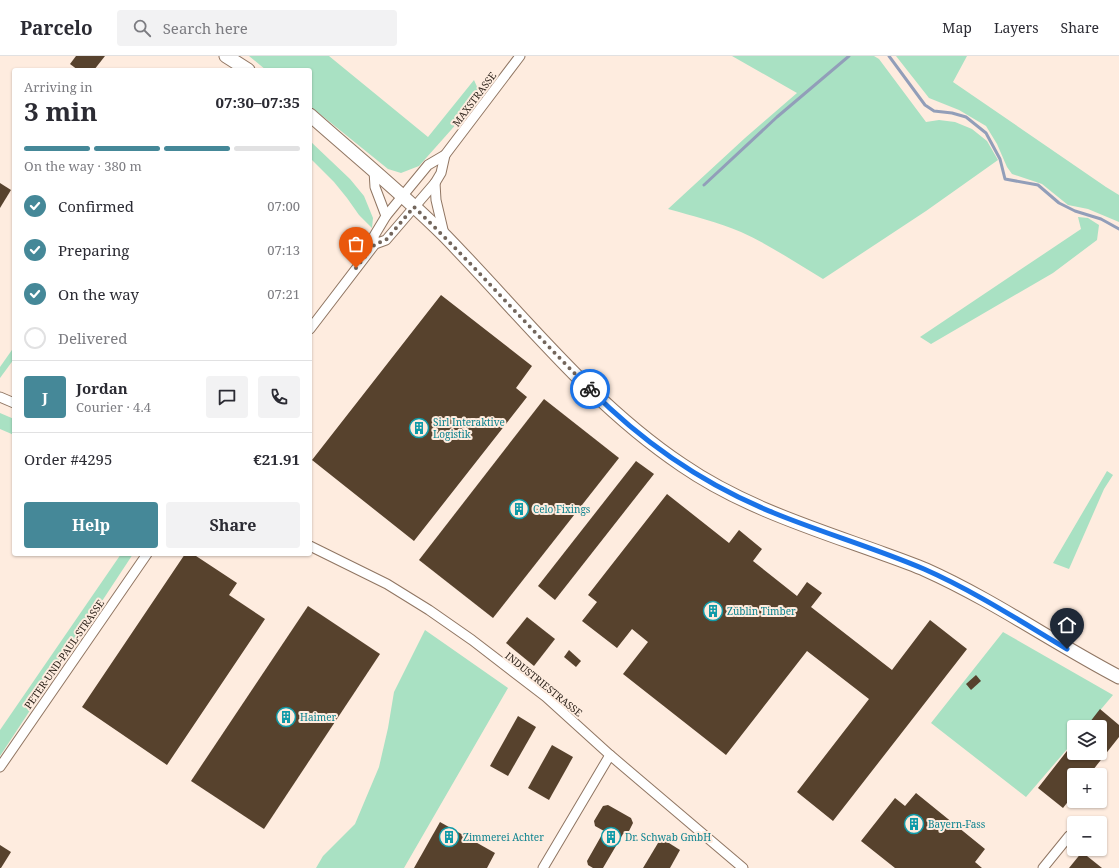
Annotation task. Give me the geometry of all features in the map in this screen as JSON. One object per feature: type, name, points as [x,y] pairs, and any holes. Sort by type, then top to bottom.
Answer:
[{"type":"main road","points":[[226,56],[245,68]]},
{"type":"main road","points":[[312,118],[402,196],[444,236],[557,357],[606,405],[645,438],[683,466],[722,489],[774,513],[924,569],[962,587],[1074,653],[1119,677]]},
{"type":"street","name":"MAXSTRASSE","points":[[402,196],[428,165],[445,155],[520,56]]},
{"type":"street","name":"MAXSTRASSE","points":[[414,207],[435,183],[441,173],[445,155]]},
{"type":"street","points":[[374,171],[375,186],[386,216]]},
{"type":"street","name":"MAXSTRASSE","points":[[435,183],[436,200],[444,236]]},
{"type":"street","points":[[375,244],[374,236],[386,216],[402,196]]},
{"type":"street","points":[[312,326],[375,244],[386,240],[414,207]]},
{"type":"street","points":[[0,396],[12,402]]},
{"type":"street","name":"INDUSTRIESTRASSE","points":[[312,547],[387,584],[429,610],[472,640],[546,697],[610,755],[743,868]]},
{"type":"street","name":"PETER-UND-PAUL-STRASSE","points":[[0,767],[146,556]]},
{"type":"street","points":[[543,868],[610,755]]},
{"type":"street","points":[[1043,868],[1067,838]]},
{"type":"green space","points":[[249,56],[329,56],[428,137],[474,80],[478,89],[475,103],[419,166],[401,173],[388,169],[312,108],[312,68],[264,68]]},
{"type":"green space","points":[[732,56],[874,56],[879,59],[926,122],[939,120],[955,122],[972,129],[987,141],[998,160],[926,211],[823,279],[773,248],[741,232],[714,222],[668,209],[745,138],[797,93]]},
{"type":"green space","points":[[896,56],[967,56],[953,82],[1119,195],[1119,222],[1088,209],[1068,205],[1042,184],[1012,174],[986,126],[959,110],[929,98]]},
{"type":"green space","points":[[312,143],[350,179],[364,196],[373,218],[372,228],[359,215],[334,182],[312,160]]},
{"type":"green space","points":[[1078,217],[1088,218],[1099,225],[1097,240],[1053,273],[931,344],[920,337],[1081,229]]},
{"type":"green space","points":[[12,350],[12,362],[0,378],[0,367]]},
{"type":"green space","points":[[0,413],[12,418],[12,434],[0,429]]},
{"type":"green space","points":[[1107,471],[1113,475],[1104,489],[1069,569],[1053,563]]},
{"type":"green space","points":[[120,556],[132,556],[0,756],[0,730]]},
{"type":"green space","points":[[425,630],[508,688],[404,868],[316,868],[323,856],[355,824],[379,767],[394,692]]},
{"type":"green space","points":[[1003,632],[1113,695],[1092,720],[1067,720],[1067,749],[1026,797],[931,723]]},
{"type":"building","points":[[76,56],[105,56],[96,68],[75,68],[70,64]]},
{"type":"building","points":[[0,183],[11,190],[0,208]]},
{"type":"building","name":"Sirl Interaktive Logistik","points":[[441,295],[532,366],[516,388],[527,397],[414,541],[312,460]]},
{"type":"building","name":"Celo Fixings","points":[[544,399],[619,458],[493,618],[419,560]]},
{"type":"building","points":[[636,461],[654,474],[555,600],[538,586]]},
{"type":"building","name":"Züblin Timber","points":[[667,494],[729,543],[739,530],[762,549],[753,561],[797,596],[807,582],[822,593],[811,607],[892,670],[930,620],[967,649],[833,821],[797,792],[869,699],[807,651],[726,755],[623,674],[648,642],[632,629],[617,648],[582,621],[597,602],[588,595]]},
{"type":"building","points":[[184,556],[196,556],[237,583],[229,595],[265,619],[167,765],[82,707]]},
{"type":"building","name":"Haimer","points":[[308,606],[380,654],[264,829],[191,781]]},
{"type":"building","points":[[527,617],[555,639],[534,666],[506,643]]},
{"type":"building","points":[[569,650],[581,661],[576,667],[564,657]]},
{"type":"building","points":[[976,675],[981,681],[971,690],[966,684]]},
{"type":"building","points":[[1100,709],[1119,725],[1119,737],[1107,752],[1107,720],[1091,720]]},
{"type":"building","points":[[518,716],[536,727],[508,776],[490,766]]},
{"type":"building","points":[[552,745],[573,757],[549,800],[528,788]]},
{"type":"building","points":[[1067,751],[1067,760],[1101,760],[1095,768],[1067,768],[1067,803],[1063,808],[1038,788]]},
{"type":"building","name":"Bayern-Fass","points":[[916,793],[985,849],[975,862],[982,868],[895,868],[861,841],[895,798],[905,806]]},
{"type":"building","name":"Dr. Schwab GmbH","points":[[608,805],[631,818],[633,823],[628,833],[623,834],[603,868],[593,868],[588,865],[587,861],[604,831],[595,826],[594,821],[603,806]]},
{"type":"building","name":"Zimmerei Achter","points":[[440,822],[495,853],[487,868],[414,868]]},
{"type":"building","points":[[661,838],[680,850],[670,868],[643,868]]},
{"type":"building","points":[[0,845],[11,852],[1,868],[0,868]]},
{"type":"building","points":[[1079,856],[1087,856],[1102,868],[1069,868]]},
{"type":"waterway","points":[[704,185],[777,117],[849,56]]},
{"type":"waterway","points":[[889,56],[925,105],[934,111],[952,113],[966,117],[986,133],[1000,159],[1005,179],[1038,185],[1059,203],[1075,211],[1101,219],[1119,229]]},
{"type":"way so far","points":[[356,268],[375,244],[386,240],[414,207],[444,236],[557,357],[590,389]]},
{"type":"place","name":"Sirl Interaktive Logistik","points":[[419,428]]},
{"type":"place","name":"Celo Fixings","points":[[519,509]]},
{"type":"place","name":"Züblin Timber","points":[[713,611]]},
{"type":"place","name":"Haimer","points":[[286,717]]},
{"type":"place","name":"Bayern-Fass","points":[[914,824]]},
{"type":"place","name":"Zimmerei Achter","points":[[449,837]]},
{"type":"place","name":"Dr. Schwab GmbH","points":[[611,837]]},
{"type":"route","points":[[590,389],[606,405],[645,438],[683,466],[722,489],[774,513],[924,569],[962,587],[1067,649]]}]
